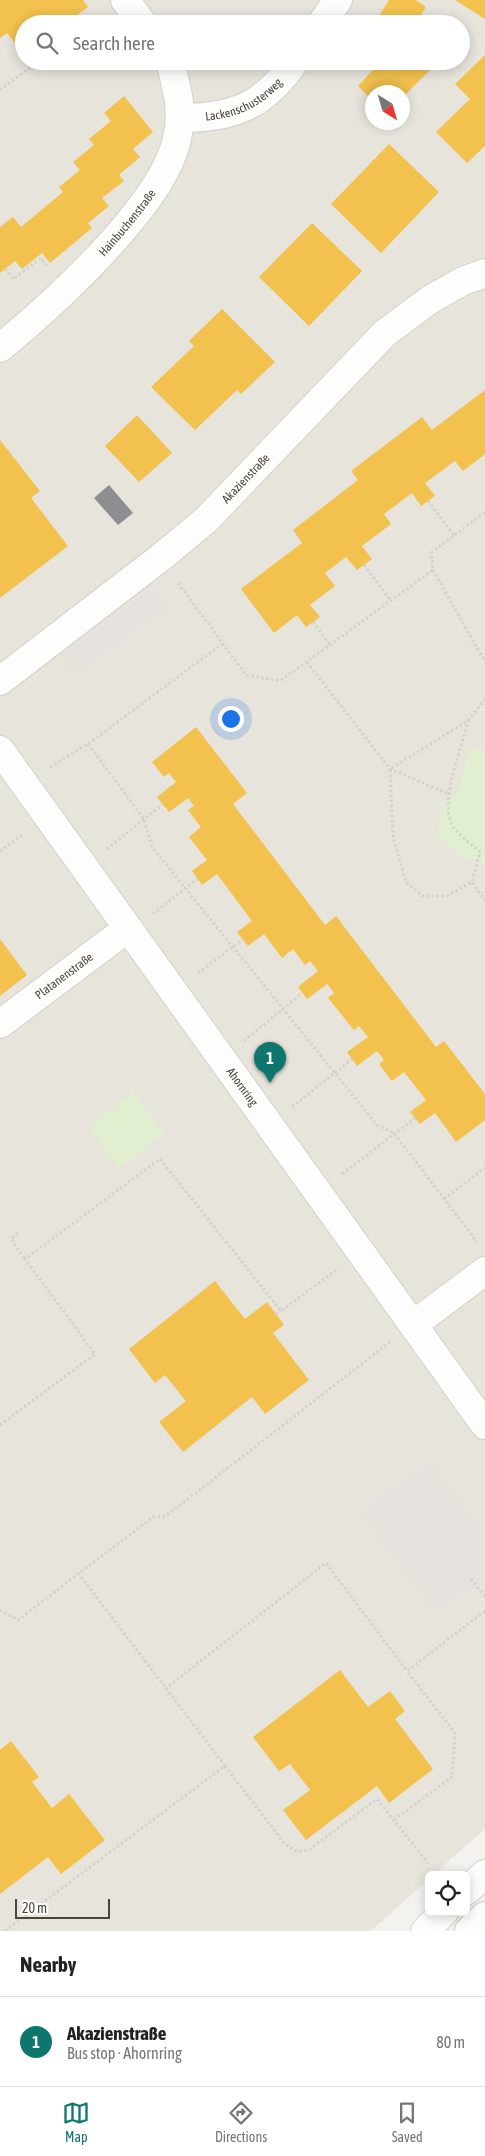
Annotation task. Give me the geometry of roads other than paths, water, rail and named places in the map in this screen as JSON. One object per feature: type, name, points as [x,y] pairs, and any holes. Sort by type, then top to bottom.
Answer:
[{"type":"street","points":[[125,0],[136,15]]},
{"type":"street","points":[[328,15],[338,0]]},
{"type":"street","name":"Hainbuchenstraße","points":[[0,348],[55,302],[106,251],[150,196],[167,166],[176,143],[180,118],[179,97],[171,70]]},
{"type":"street","name":"Lackenschusterweg","points":[[180,118],[209,118],[240,110],[267,93],[289,70]]},
{"type":"street","name":"Akazienstraße","points":[[0,681],[160,558],[206,520],[385,334],[431,299],[485,273]]},
{"type":"street","name":"Ahornring","points":[[0,750],[485,1425]]},
{"type":"street","name":"Platanenstraße","points":[[0,1024],[130,930]]},
{"type":"street","points":[[414,1324],[485,1271]]},
{"type":"street","points":[[470,1887],[485,1874]]},
{"type":"street","points":[[425,1931],[440,1916]]},
{"type":"street","points":[[469,1931],[485,1916]]},
{"type":"place","name":"Akazienstraße","points":[[270,1083]]}]
